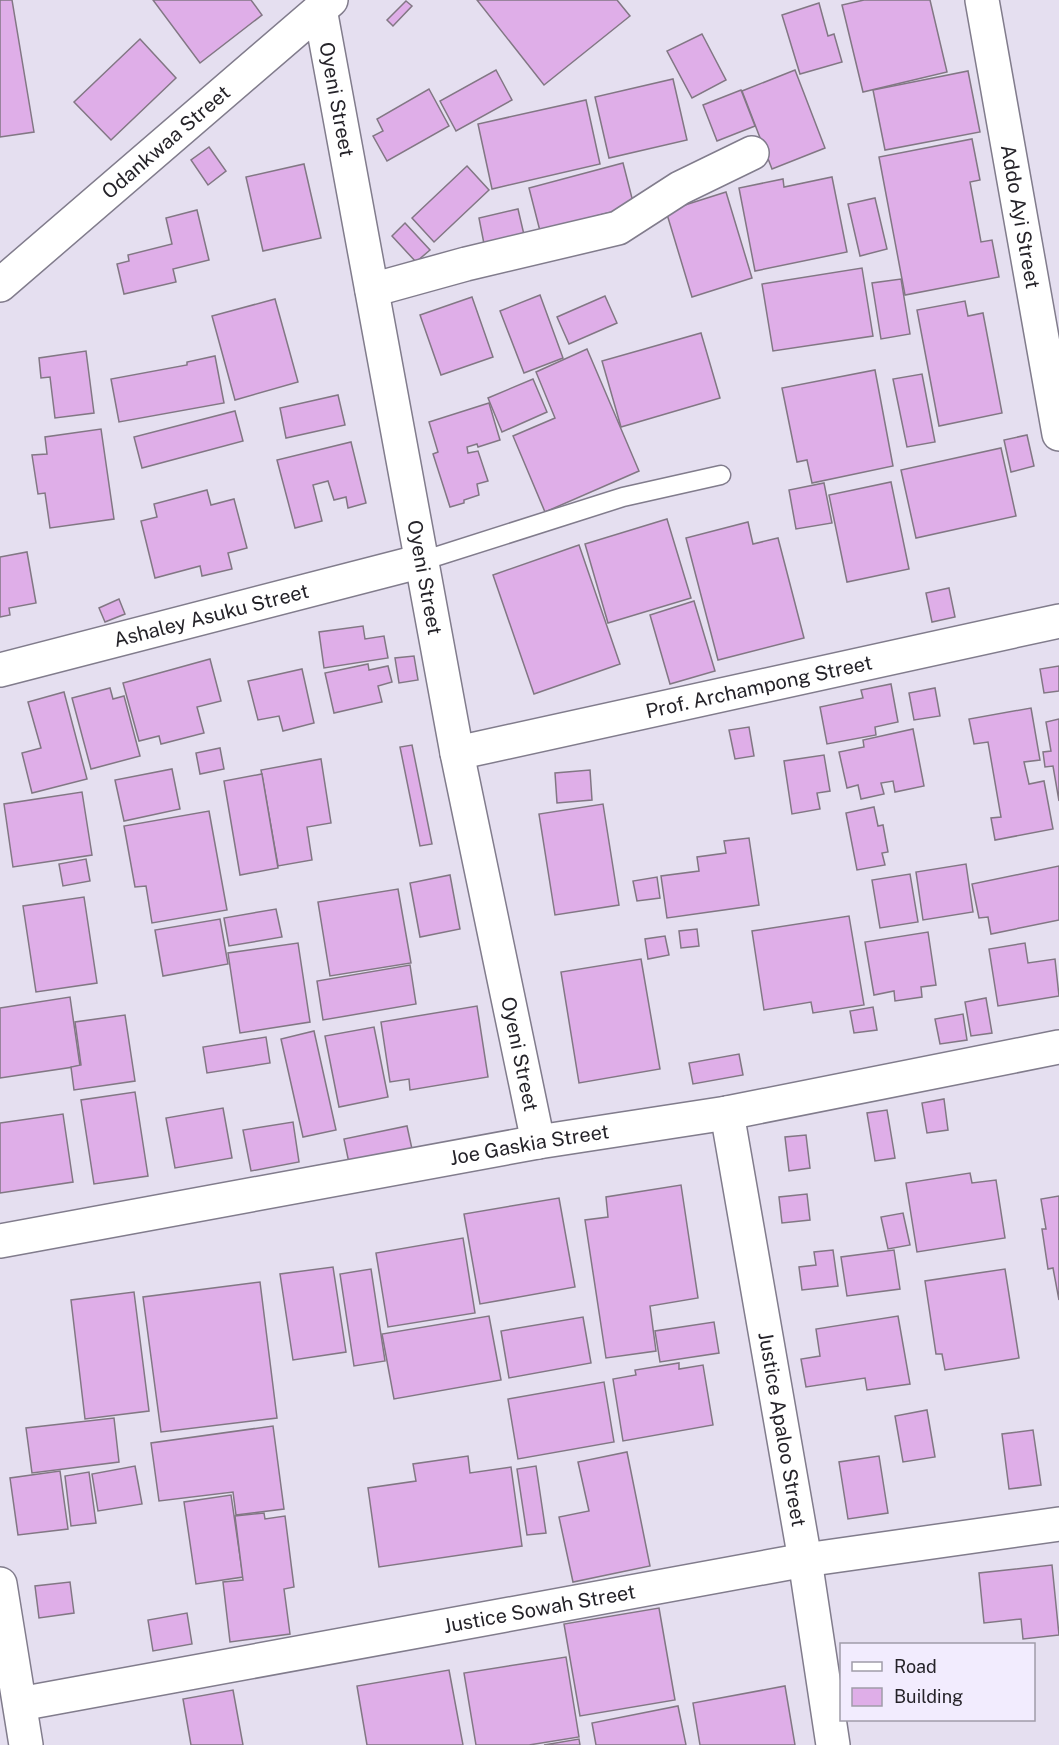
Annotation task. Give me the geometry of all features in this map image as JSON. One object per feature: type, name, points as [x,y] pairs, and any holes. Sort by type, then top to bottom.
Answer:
[{"type":"street","name":"Addo Ayi Street","points":[[982,0],[1059,434]]},
{"type":"street","name":"Odankwaa Street","points":[[0,285],[325,4]]},
{"type":"street","name":"Oyeni Street","points":[[325,4],[372,290],[458,753],[538,1142]]},
{"type":"street","points":[[372,290],[466,264],[618,228],[680,188],[752,153]]},
{"type":"street","name":"Ashaley Asuku Street","points":[[0,670],[423,561]]},
{"type":"street","name":"Prof. Archampong Street","points":[[458,753],[1059,621]]},
{"type":"street","name":"Joe Gaskia Street","points":[[0,1240],[538,1142],[727,1113],[1059,1047]]},
{"type":"street","name":"Justice Apaloo Street","points":[[727,1113],[805,1560],[833,1745]]},
{"type":"street","name":"Justice Sowah Street","points":[[20,1704],[805,1560],[1059,1524]]},
{"type":"street","points":[[0,1584],[26,1745]]},
{"type":"lane","points":[[423,561],[623,497],[722,475]]},
{"type":"building","points":[[0,0],[12,0],[34,132],[0,137]]},
{"type":"building","points":[[153,0],[251,0],[262,15],[200,63]]},
{"type":"building","points":[[477,0],[617,0],[630,16],[544,85]]},
{"type":"building","points":[[864,0],[930,0],[947,72],[863,92],[842,5]]},
{"type":"building","points":[[406,1],[412,6],[393,26],[387,20]]},
{"type":"building","points":[[819,3],[828,36],[834,34],[842,62],[800,74],[782,15]]},
{"type":"building","points":[[702,34],[726,80],[692,98],[667,51]]},
{"type":"building","points":[[140,39],[176,78],[111,140],[74,102]]},
{"type":"building","points":[[496,70],[512,100],[456,131],[440,101]]},
{"type":"building","points":[[795,70],[825,148],[772,169],[742,91]]},
{"type":"building","points":[[968,71],[980,132],[885,150],[873,90]]},
{"type":"building","points":[[673,79],[687,140],[609,158],[595,97]]},
{"type":"building","points":[[429,89],[449,126],[387,161],[373,136],[383,131],[377,119]]},
{"type":"building","points":[[741,90],[755,126],[717,141],[703,105]]},
{"type":"building","points":[[586,100],[600,164],[492,189],[478,124]]},
{"type":"building","points":[[972,139],[980,180],[970,182],[981,242],[992,240],[999,277],[905,295],[879,157]]},
{"type":"building","points":[[209,147],[226,171],[208,185],[191,160]]},
{"type":"building","points":[[623,163],[634,206],[540,231],[529,188]]},
{"type":"building","points":[[304,164],[321,238],[263,251],[246,177]]},
{"type":"building","points":[[467,166],[489,190],[434,242],[412,218]]},
{"type":"building","points":[[832,177],[847,252],[755,271],[739,188],[783,179],[784,187]]},
{"type":"building","points":[[726,192],[752,278],[692,297],[666,211]]},
{"type":"building","points":[[875,198],[887,249],[860,256],[848,204]]},
{"type":"building","points":[[518,209],[525,239],[485,249],[479,218]]},
{"type":"building","points":[[197,210],[209,260],[173,269],[176,282],[124,294],[117,264],[129,261],[128,255],[172,244],[166,218]]},
{"type":"building","points":[[405,223],[430,250],[416,262],[392,236]]},
{"type":"building","points":[[862,268],[873,336],[773,351],[762,284]]},
{"type":"building","points":[[901,279],[910,334],[881,339],[872,283]]},
{"type":"building","points":[[540,295],[563,358],[524,373],[500,311]]},
{"type":"building","points":[[605,296],[617,323],[569,344],[557,317]]},
{"type":"building","points":[[472,297],[493,357],[441,375],[420,315]]},
{"type":"building","points":[[275,299],[298,382],[235,400],[212,316]]},
{"type":"building","points":[[965,301],[968,316],[983,313],[1002,413],[939,426],[917,310]]},
{"type":"building","points":[[701,333],[720,398],[621,427],[602,361]]},
{"type":"building","points":[[587,349],[639,471],[545,512],[513,436],[555,418],[536,372]]},
{"type":"building","points":[[86,351],[94,413],[55,418],[50,377],[41,378],[39,358]]},
{"type":"building","points":[[215,356],[224,403],[119,422],[111,379],[187,365],[187,362]]},
{"type":"building","points":[[875,370],[893,466],[812,483],[807,460],[797,462],[782,388]]},
{"type":"building","points":[[922,374],[935,442],[907,447],[893,379]]},
{"type":"building","points":[[533,379],[547,412],[502,432],[488,398]]},
{"type":"building","points":[[338,395],[345,425],[286,438],[280,408]]},
{"type":"building","points":[[489,403],[500,440],[478,447],[477,444],[467,447],[468,453],[478,451],[488,481],[477,484],[479,495],[450,507],[433,454],[438,452],[429,422]]},
{"type":"building","points":[[235,411],[243,441],[142,468],[134,437]]},
{"type":"building","points":[[101,429],[114,519],[50,528],[45,493],[38,494],[32,455],[47,454],[45,437]]},
{"type":"building","points":[[1027,435],[1034,466],[1011,472],[1004,440]]},
{"type":"building","points":[[351,442],[366,503],[348,508],[346,497],[334,500],[328,481],[313,485],[322,521],[295,528],[277,460]]},
{"type":"building","points":[[1001,448],[1016,516],[916,538],[901,470]]},
{"type":"building","points":[[891,482],[909,569],[847,582],[829,495]]},
{"type":"building","points":[[824,483],[832,523],[796,529],[789,490]]},
{"type":"building","points":[[207,490],[211,505],[234,499],[247,548],[228,553],[232,569],[202,576],[200,566],[155,578],[141,521],[157,517],[154,504]]},
{"type":"building","points":[[667,519],[691,598],[608,623],[585,544]]},
{"type":"building","points":[[748,522],[753,544],[778,538],[804,638],[718,660],[686,538]]},
{"type":"building","points":[[579,545],[620,664],[534,694],[493,575]]},
{"type":"building","points":[[27,552],[36,603],[9,608],[10,615],[0,617],[0,557]]},
{"type":"building","points":[[949,588],[955,617],[932,622],[926,593]]},
{"type":"building","points":[[119,599],[125,614],[105,622],[99,608]]},
{"type":"building","points":[[694,601],[715,671],[670,684],[650,615]]},
{"type":"building","points":[[363,626],[365,639],[384,636],[388,658],[324,668],[319,632]]},
{"type":"building","points":[[414,656],[418,680],[399,683],[395,658]]},
{"type":"building","points":[[210,659],[221,701],[197,707],[204,733],[161,744],[159,736],[139,741],[123,683]]},
{"type":"building","points":[[368,664],[369,670],[388,666],[392,682],[378,686],[382,702],[334,713],[325,673]]},
{"type":"building","points":[[1059,666],[1059,691],[1044,693],[1040,669]]},
{"type":"building","points":[[302,669],[314,723],[283,731],[279,716],[258,720],[248,681]]},
{"type":"building","points":[[891,684],[898,722],[875,727],[876,735],[827,744],[820,707],[863,698],[861,690]]},
{"type":"building","points":[[110,688],[113,699],[124,696],[140,756],[91,769],[72,698]]},
{"type":"building","points":[[935,688],[940,716],[914,720],[909,693]]},
{"type":"building","points":[[64,692],[87,779],[32,793],[22,753],[41,748],[28,702]]},
{"type":"building","points":[[1031,708],[1040,760],[1024,762],[1029,784],[1044,781],[1053,829],[995,840],[991,818],[1001,817],[988,742],[974,744],[969,719]]},
{"type":"building","points":[[1059,719],[1059,801],[1053,766],[1045,767],[1043,752],[1051,751],[1046,722]]},
{"type":"building","points":[[749,727],[754,756],[735,759],[729,730]]},
{"type":"building","points":[[913,729],[924,786],[895,792],[893,781],[881,783],[884,794],[861,799],[858,785],[847,788],[839,752],[864,747],[863,740]]},
{"type":"building","points":[[412,745],[432,844],[420,846],[400,747]]},
{"type":"building","points":[[220,748],[224,769],[200,774],[196,753]]},
{"type":"building","points":[[824,755],[830,791],[817,793],[820,809],[792,814],[784,761]]},
{"type":"building","points":[[321,759],[331,823],[307,827],[312,860],[278,866],[261,770]]},
{"type":"building","points":[[172,769],[180,809],[124,821],[115,780]]},
{"type":"building","points":[[590,770],[592,800],[557,803],[555,773]]},
{"type":"building","points":[[262,774],[278,868],[240,875],[224,781]]},
{"type":"building","points":[[82,792],[92,855],[13,867],[4,804]]},
{"type":"building","points":[[603,804],[619,905],[555,915],[539,814]]},
{"type":"building","points":[[874,807],[878,826],[883,825],[888,852],[882,853],[885,865],[857,870],[846,813]]},
{"type":"building","points":[[209,811],[227,910],[152,923],[146,886],[135,887],[124,826]]},
{"type":"building","points":[[749,838],[759,905],[667,918],[661,876],[699,871],[697,857],[726,853],[724,841]]},
{"type":"building","points":[[86,859],[90,881],[63,886],[59,864]]},
{"type":"building","points":[[966,864],[973,912],[923,920],[916,872]]},
{"type":"building","points":[[1059,866],[1059,920],[991,934],[988,917],[979,918],[972,884]]},
{"type":"building","points":[[910,874],[918,922],[880,928],[872,880]]},
{"type":"building","points":[[450,875],[460,929],[420,937],[410,883]]},
{"type":"building","points":[[657,877],[660,898],[637,901],[633,881]]},
{"type":"building","points":[[398,889],[411,963],[330,976],[318,902]]},
{"type":"building","points":[[84,897],[97,983],[36,992],[23,906]]},
{"type":"building","points":[[276,909],[282,937],[229,946],[224,918]]},
{"type":"building","points":[[849,916],[864,1005],[813,1013],[811,1002],[764,1010],[752,931]]},
{"type":"building","points":[[220,919],[228,964],[163,976],[155,930]]},
{"type":"building","points":[[697,929],[699,946],[681,948],[679,931]]},
{"type":"building","points":[[928,932],[936,985],[921,987],[922,997],[895,1001],[894,991],[874,995],[865,942]]},
{"type":"building","points":[[665,936],[669,955],[648,959],[645,939]]},
{"type":"building","points":[[298,943],[310,1022],[240,1033],[228,953]]},
{"type":"building","points":[[1025,943],[1028,963],[1055,959],[1059,996],[998,1006],[989,949]]},
{"type":"building","points":[[641,959],[660,1069],[579,1083],[561,972]]},
{"type":"building","points":[[410,965],[416,1004],[323,1020],[317,981]]},
{"type":"building","points":[[70,997],[80,1066],[0,1078],[0,1008]]},
{"type":"building","points":[[986,998],[992,1033],[971,1036],[965,1002]]},
{"type":"building","points":[[477,1006],[488,1077],[410,1090],[409,1079],[390,1082],[381,1022]]},
{"type":"building","points":[[873,1007],[877,1030],[854,1033],[850,1011]]},
{"type":"building","points":[[963,1014],[967,1040],[940,1044],[935,1019]]},
{"type":"building","points":[[125,1015],[135,1081],[74,1090],[71,1067],[81,1065],[75,1022]]},
{"type":"building","points":[[374,1027],[388,1097],[339,1107],[325,1036]]},
{"type":"building","points":[[314,1031],[336,1130],[303,1137],[281,1039]]},
{"type":"building","points":[[266,1037],[270,1063],[207,1073],[203,1047]]},
{"type":"building","points":[[739,1054],[743,1075],[693,1084],[689,1063]]},
{"type":"building","points":[[135,1092],[148,1176],[94,1184],[81,1100]]},
{"type":"building","points":[[944,1099],[948,1130],[927,1133],[922,1103]]},
{"type":"building","points":[[223,1108],[232,1158],[175,1168],[166,1118]]},
{"type":"building","points":[[887,1110],[895,1158],[875,1161],[867,1113]]},
{"type":"building","points":[[63,1114],[73,1182],[0,1193],[0,1123]]},
{"type":"building","points":[[293,1122],[299,1162],[251,1171],[243,1130]]},
{"type":"building","points":[[407,1126],[412,1149],[349,1163],[344,1139]]},
{"type":"building","points":[[806,1135],[810,1168],[789,1171],[785,1137]]},
{"type":"building","points":[[970,1173],[972,1183],[996,1180],[1005,1238],[917,1252],[906,1183]]},
{"type":"building","points":[[681,1185],[698,1298],[650,1306],[656,1351],[606,1358],[585,1220],[608,1217],[606,1197]]},
{"type":"building","points":[[807,1194],[810,1220],[782,1223],[779,1197]]},
{"type":"building","points":[[1059,1196],[1059,1300],[1053,1268],[1048,1269],[1042,1229],[1046,1229],[1041,1199]]},
{"type":"building","points":[[559,1198],[575,1287],[480,1304],[464,1214]]},
{"type":"building","points":[[903,1213],[910,1245],[888,1249],[881,1217]]},
{"type":"building","points":[[463,1238],[475,1313],[388,1327],[376,1253]]},
{"type":"building","points":[[833,1250],[838,1286],[802,1290],[799,1267],[816,1265],[814,1252]]},
{"type":"building","points":[[894,1250],[900,1289],[847,1296],[841,1257]]},
{"type":"building","points":[[333,1267],[346,1352],[293,1360],[280,1274]]},
{"type":"building","points":[[371,1269],[385,1361],[354,1366],[340,1274]]},
{"type":"building","points":[[1005,1269],[1019,1358],[945,1370],[942,1354],[936,1354],[925,1281]]},
{"type":"building","points":[[260,1282],[277,1418],[161,1432],[143,1297]]},
{"type":"building","points":[[134,1292],[149,1411],[85,1419],[71,1300]]},
{"type":"building","points":[[489,1316],[501,1380],[394,1399],[382,1334]]},
{"type":"building","points":[[898,1316],[910,1384],[867,1390],[865,1378],[806,1387],[801,1359],[820,1356],[816,1329]]},
{"type":"building","points":[[583,1317],[591,1363],[509,1378],[501,1331]]},
{"type":"building","points":[[714,1322],[719,1353],[660,1362],[655,1331]]},
{"type":"building","points":[[679,1363],[679,1369],[703,1365],[713,1425],[623,1441],[613,1379],[636,1375],[635,1370]]},
{"type":"building","points":[[604,1382],[614,1442],[518,1459],[508,1399]]},
{"type":"building","points":[[927,1410],[935,1457],[903,1462],[895,1416]]},
{"type":"building","points":[[114,1418],[119,1462],[32,1473],[26,1428]]},
{"type":"building","points":[[273,1426],[284,1509],[236,1515],[233,1492],[159,1501],[151,1443]]},
{"type":"building","points":[[1033,1430],[1041,1485],[1009,1489],[1002,1434]]},
{"type":"building","points":[[627,1452],[650,1566],[573,1582],[559,1517],[589,1511],[578,1462]]},
{"type":"building","points":[[468,1456],[470,1473],[511,1467],[522,1546],[379,1567],[368,1488],[416,1481],[413,1464]]},
{"type":"building","points":[[879,1456],[888,1513],[848,1519],[839,1462]]},
{"type":"building","points":[[135,1466],[142,1504],[98,1511],[92,1474]]},
{"type":"building","points":[[536,1466],[546,1533],[527,1535],[517,1469]]},
{"type":"building","points":[[60,1471],[68,1529],[18,1535],[10,1478]]},
{"type":"building","points":[[89,1472],[96,1523],[71,1526],[65,1476]]},
{"type":"building","points":[[231,1495],[243,1577],[196,1584],[184,1502]]},
{"type":"building","points":[[264,1513],[265,1519],[285,1516],[294,1587],[284,1589],[290,1634],[230,1642],[223,1582],[243,1580],[235,1516]]},
{"type":"building","points":[[1052,1565],[1059,1635],[1023,1639],[1021,1619],[984,1623],[979,1573]]},
{"type":"building","points":[[70,1582],[74,1613],[39,1618],[35,1586]]},
{"type":"building","points":[[659,1608],[675,1700],[580,1716],[564,1624]]},
{"type":"building","points":[[187,1613],[192,1644],[153,1651],[148,1620]]},
{"type":"building","points":[[566,1657],[579,1737],[529,1745],[476,1745],[464,1673]]},
{"type":"building","points":[[449,1670],[463,1745],[367,1745],[357,1686]]},
{"type":"building","points":[[785,1686],[795,1745],[700,1745],[693,1703]]},
{"type":"building","points":[[233,1690],[243,1745],[191,1745],[183,1699]]},
{"type":"building","points":[[678,1706],[686,1745],[596,1745],[592,1723]]},
{"type":"building","points":[[579,1739],[580,1745],[544,1745]]}]
